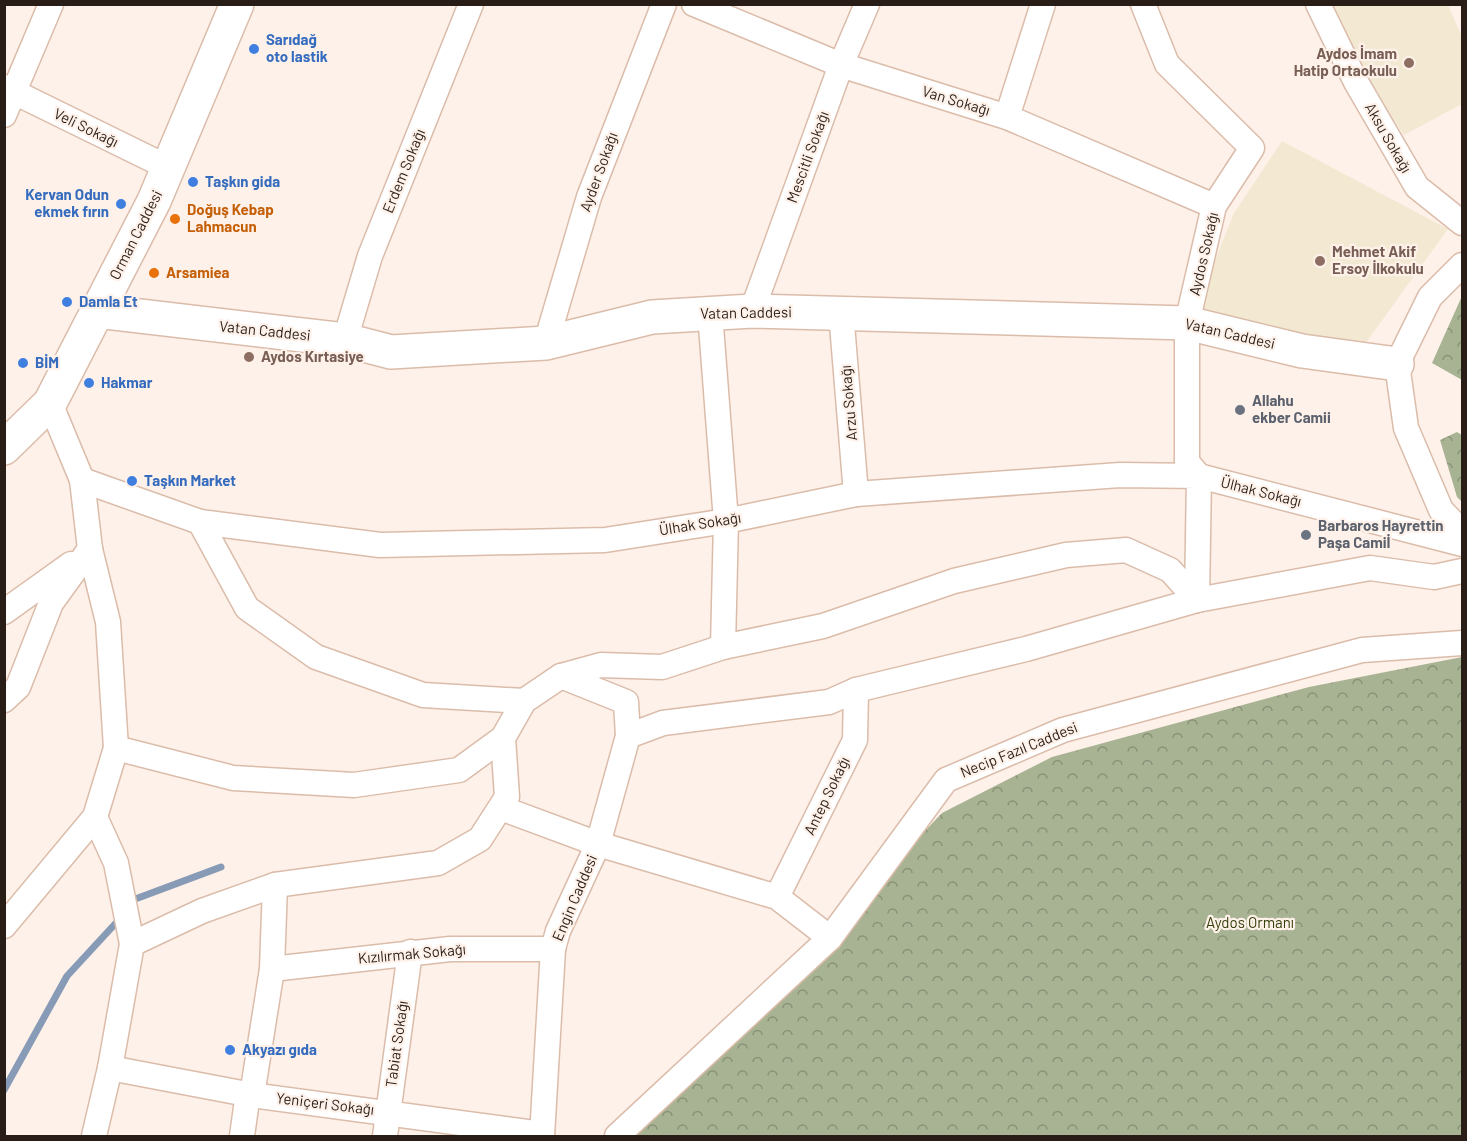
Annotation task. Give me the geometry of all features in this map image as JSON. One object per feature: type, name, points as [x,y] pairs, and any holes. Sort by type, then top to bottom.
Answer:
[{"type":"street","points":[[4,116],[9,90],[51,4]]},
{"type":"street","name":"Orman Caddesi","points":[[4,448],[50,403],[154,201],[237,4]]},
{"type":"street","name":"Erdem Sokağı","points":[[345,340],[370,256],[471,4]]},
{"type":"street","name":"Ayder Sokağı","points":[[546,343],[589,197],[664,4]]},
{"type":"street","name":"Van Sokağı","points":[[694,4],[841,65],[1007,117],[1214,206]]},
{"type":"street","name":"Mescitli Sokağı","points":[[752,311],[841,65],[867,4]]},
{"type":"street","points":[[1007,117],[1042,4]]},
{"type":"street","name":"Aydos Sokağı","points":[[1143,4],[1167,64],[1252,148],[1214,206],[1187,323],[1187,462],[1199,476]]},
{"type":"street","name":"Aksu Sokağı","points":[[1318,4],[1356,82],[1417,187],[1462,223]]},
{"type":"street","name":"Veli Sokağı","points":[[9,90],[169,168]]},
{"type":"street","points":[[1462,265],[1430,297],[1397,364],[1406,428],[1441,510],[1462,532]]},
{"type":"street","name":"Vatan Caddesi","points":[[97,311],[345,340],[391,352],[546,343],[652,317],[752,311],[1187,323],[1302,351],[1397,364]]},
{"type":"street","name":"Arzu Sokağı","points":[[841,312],[856,494]]},
{"type":"street","points":[[710,313],[726,521],[723,647]]},
{"type":"street","points":[[4,926],[95,817],[116,748],[108,622],[90,549],[82,480],[50,403]]},
{"type":"street","name":"Ülhak Sokağı","points":[[82,480],[200,522],[380,545],[605,540],[726,521],[856,494],[1120,475],[1199,476],[1462,544]]},
{"type":"street","name":"Ülhak Sokağı","points":[[1197,600],[1199,476]]},
{"type":"street","points":[[200,522],[247,608],[316,657],[423,695],[524,701]]},
{"type":"street","points":[[4,612],[90,549]]},
{"type":"street","points":[[4,700],[18,687],[51,603],[90,549]]},
{"type":"street","points":[[116,748],[233,778],[354,784],[459,770],[503,738],[524,701],[561,676],[601,665],[662,667],[723,647],[823,626],[954,581],[1066,555],[1126,550],[1170,570],[1197,600]]},
{"type":"street","points":[[628,736],[663,723],[829,702],[856,690],[1026,649],[1197,600],[1370,568],[1434,577],[1462,571]]},
{"type":"street","name":"Necip Fazıl Caddesi","points":[[617,1137],[830,938],[946,780],[1063,730],[1362,650],[1462,643]]},
{"type":"street","name":"Engin Caddesi","points":[[542,1135],[553,949],[558,931],[598,844],[628,736],[626,702],[561,676]]},
{"type":"street","name":"Antep Sokağı","points":[[777,897],[855,740],[856,690]]},
{"type":"street","points":[[132,944],[202,911],[275,885],[438,863],[480,839],[507,797],[503,738]]},
{"type":"street","points":[[501,808],[598,844],[777,897],[830,938]]},
{"type":"street","points":[[94,1137],[110,1068],[132,944],[116,863],[95,817]]},
{"type":"street","points":[[242,1137],[272,969],[275,885]]},
{"type":"street","name":"Kızılırmak Sokağı","points":[[272,969],[410,952],[502,948],[553,949]]},
{"type":"street","name":"Tabiat Sokağı","points":[[385,1137],[410,952]]},
{"type":"street","name":"Yeniçeri Sokağı","points":[[110,1068],[250,1094],[542,1135]]},
{"type":"shaded area","name":"Aydos İmam Hatip Ortaokulu","points":[[1322,5],[1448,5],[1462,37],[1462,104],[1404,135],[1372,89]]},
{"type":"shaded area","name":"Mehmet Akif Ersoy İlkokulu","points":[[1282,141],[1448,229],[1360,351],[1194,312],[1234,213]]},
{"type":"green space","points":[[1462,296],[1462,380],[1432,363]]},
{"type":"green space","points":[[1457,432],[1462,435],[1462,502],[1457,497],[1440,440]]},
{"type":"green space","name":"Aydos Ormanı","points":[[1462,657],[1462,1136],[634,1136],[942,813],[1052,757],[1309,687]]},
{"type":"waterway","points":[[138,898],[221,867]]},
{"type":"waterway","points":[[4,1090],[67,976],[115,924]]},
{"type":"place","name":"Sarıdağ oto lastik","points":[[254,49]]},
{"type":"place","name":"Aydos İmam Hatip Ortaokulu","points":[[1409,63]]},
{"type":"place","name":"Taşkın gida","points":[[193,182]]},
{"type":"place","name":"Kervan Odun ekmek fırın","points":[[121,204]]},
{"type":"place","name":"Doğuş Kebap Lahmacun","points":[[175,219]]},
{"type":"place","name":"Mehmet Akif Ersoy İlkokulu","points":[[1320,261]]},
{"type":"place","name":"Arsamiea","points":[[154,273]]},
{"type":"place","name":"Damla Et","points":[[67,302]]},
{"type":"place","name":"Aydos Kırtasiye","points":[[249,357]]},
{"type":"place","name":"BİM","points":[[23,363]]},
{"type":"place","name":"Hakmar","points":[[89,383]]},
{"type":"place","name":"Allahu ekber Camii","points":[[1240,410]]},
{"type":"place","name":"Taşkın Market","points":[[132,481]]},
{"type":"place","name":"Barbaros Hayrettin Paşa Camiİ","points":[[1306,535]]},
{"type":"place","name":"Akyazı gıda","points":[[230,1050]]}]
